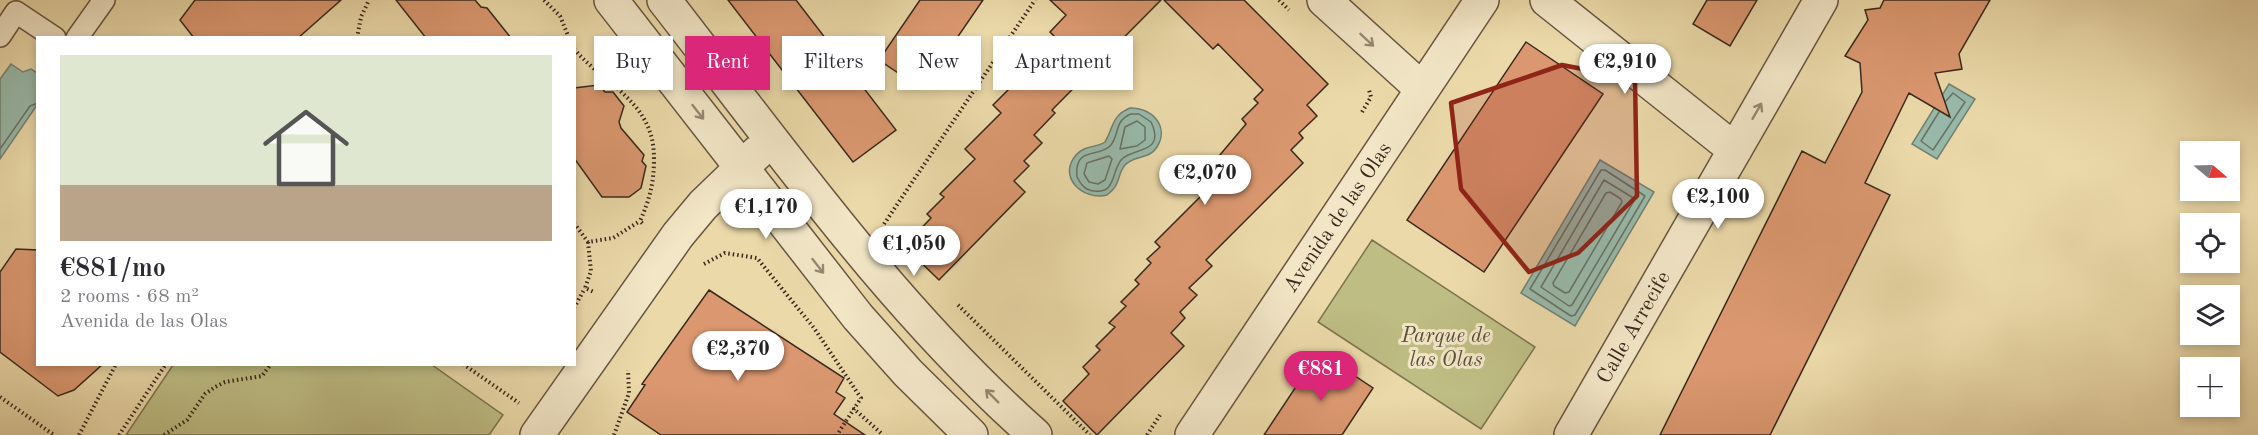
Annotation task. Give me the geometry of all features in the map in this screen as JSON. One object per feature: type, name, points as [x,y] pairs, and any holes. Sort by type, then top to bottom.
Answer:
[{"type":"street","points":[[611,0],[858,317],[908,373],[971,435]]},
{"type":"street","points":[[664,0],[898,298],[962,366],[1035,435]]},
{"type":"street","points":[[1324,0],[1422,89]]},
{"type":"street","name":"Avenida de las Olas","points":[[1191,435],[1482,0]]},
{"type":"street","points":[[1547,0],[1735,150]]},
{"type":"street","name":"Calle Arrecife","points":[[1571,435],[1821,0]]},
{"type":"street","points":[[537,435],[678,236],[703,205],[773,139]]},
{"type":"lane","points":[[78,36],[104,0]]},
{"type":"lane","points":[[0,36],[8,7],[52,36]]},
{"type":"path","points":[[357,36],[361,18],[369,0]]},
{"type":"path","points":[[544,0],[560,16],[568,36]]},
{"type":"path","points":[[878,234],[1035,0]]},
{"type":"path","points":[[1279,0],[1295,16]]},
{"type":"path","points":[[576,51],[637,107],[652,134],[653,186],[640,221],[614,238],[588,242]]},
{"type":"path","points":[[1358,117],[1371,97],[1370,91],[1365,86]]},
{"type":"path","points":[[640,221],[648,229]]},
{"type":"path","points":[[576,226],[588,242],[591,270],[576,304]]},
{"type":"path","points":[[701,267],[725,253],[748,255],[765,266],[814,328],[861,398],[837,435]]},
{"type":"path","points":[[585,288],[600,296]]},
{"type":"path","points":[[614,435],[628,393],[627,372],[633,363]]},
{"type":"path","points":[[79,435],[115,366]]},
{"type":"path","points":[[119,435],[165,366]]},
{"type":"path","points":[[164,435],[187,420],[205,394],[214,387],[225,382],[262,376],[270,366]]},
{"type":"path","points":[[466,366],[519,403],[523,405],[527,401]]},
{"type":"path","points":[[0,397],[54,435]]},
{"type":"path","points":[[853,408],[883,435]]},
{"type":"path","points":[[1147,435],[1164,409]]},
{"type":"highlighted area","points":[[1562,65],[1635,79],[1637,196],[1578,253],[1529,272],[1461,189],[1451,103]]},
{"type":"green space","name":"Parque de las Olas","points":[[1372,240],[1535,347],[1481,429],[1318,322]]},
{"type":"green space","points":[[172,366],[433,366],[503,415],[489,435],[126,435]]},
{"type":"water","points":[[11,64],[23,72],[31,69],[36,72],[36,106],[0,159],[0,79]]},
{"type":"water","points":[[1949,84],[1975,99],[1937,159],[1912,144]]},
{"type":"water","points":[[1130,108],[1145,111],[1156,119],[1161,132],[1157,147],[1150,154],[1125,165],[1117,184],[1107,195],[1098,196],[1082,191],[1071,179],[1069,171],[1071,163],[1079,152],[1105,142],[1116,118]]},
{"type":"water","points":[[1600,160],[1654,192],[1575,326],[1521,293]]},
{"type":"building","points":[[195,0],[341,0],[300,36],[192,36],[180,20]]},
{"type":"building","points":[[396,0],[475,0],[481,7],[487,8],[509,36],[424,36]]},
{"type":"building","points":[[728,0],[796,0],[824,36],[782,36],[782,70],[770,54],[770,36],[756,36]]},
{"type":"building","points":[[920,0],[983,0],[958,36],[897,36],[897,72],[885,64],[885,51]]},
{"type":"building","points":[[1050,0],[1161,0],[1125,36],[1054,36],[1050,32],[1066,15]]},
{"type":"building","points":[[1164,0],[1244,0],[1328,84],[1307,105],[1317,116],[1299,133],[1303,138],[1291,150],[1303,163],[1206,260],[1212,266],[1189,288],[1197,295],[1180,312],[1185,318],[1171,333],[1184,346],[1097,435],[1063,401],[1089,374],[1083,367],[1100,350],[1096,346],[1115,327],[1109,323],[1126,306],[1121,302],[1139,284],[1135,280],[1151,263],[1147,259],[1160,247],[1155,242],[1208,189],[1203,184],[1219,167],[1214,162],[1246,124],[1242,119],[1258,103],[1254,99],[1263,90],[1218,44],[1213,49]]},
{"type":"building","points":[[1707,0],[1757,0],[1730,46],[1693,24]]},
{"type":"building","points":[[1884,0],[1990,0],[1959,54],[1962,69],[1935,73],[1950,117],[1909,93],[1865,183],[1890,195],[1770,435],[1660,435],[1802,151],[1825,163],[1862,92],[1860,63],[1845,56],[1868,20],[1865,10],[1880,8]]},
{"type":"building","points":[[1526,42],[1603,94],[1484,272],[1407,220]]},
{"type":"building","points":[[594,86],[594,90],[613,92],[624,106],[619,122],[621,128],[644,155],[642,161],[646,166],[641,188],[629,197],[602,197],[576,161],[576,88]]},
{"type":"building","points":[[797,90],[865,90],[896,130],[853,162]]},
{"type":"building","points":[[1008,90],[1072,90],[1052,110],[1055,113],[1034,135],[1042,143],[1024,161],[1029,166],[1014,181],[1025,192],[939,280],[904,246],[931,218],[927,214],[944,197],[940,194],[975,159],[965,149],[1001,113],[993,105]]},
{"type":"building","points":[[16,249],[36,250],[36,366],[101,366],[74,390],[58,396],[0,352],[0,272]]},
{"type":"building","points":[[709,290],[844,378],[836,392],[845,398],[834,414],[865,435],[661,435],[627,412],[645,385],[642,384]]},
{"type":"building","points":[[1319,352],[1373,388],[1342,435],[1264,435]]}]
